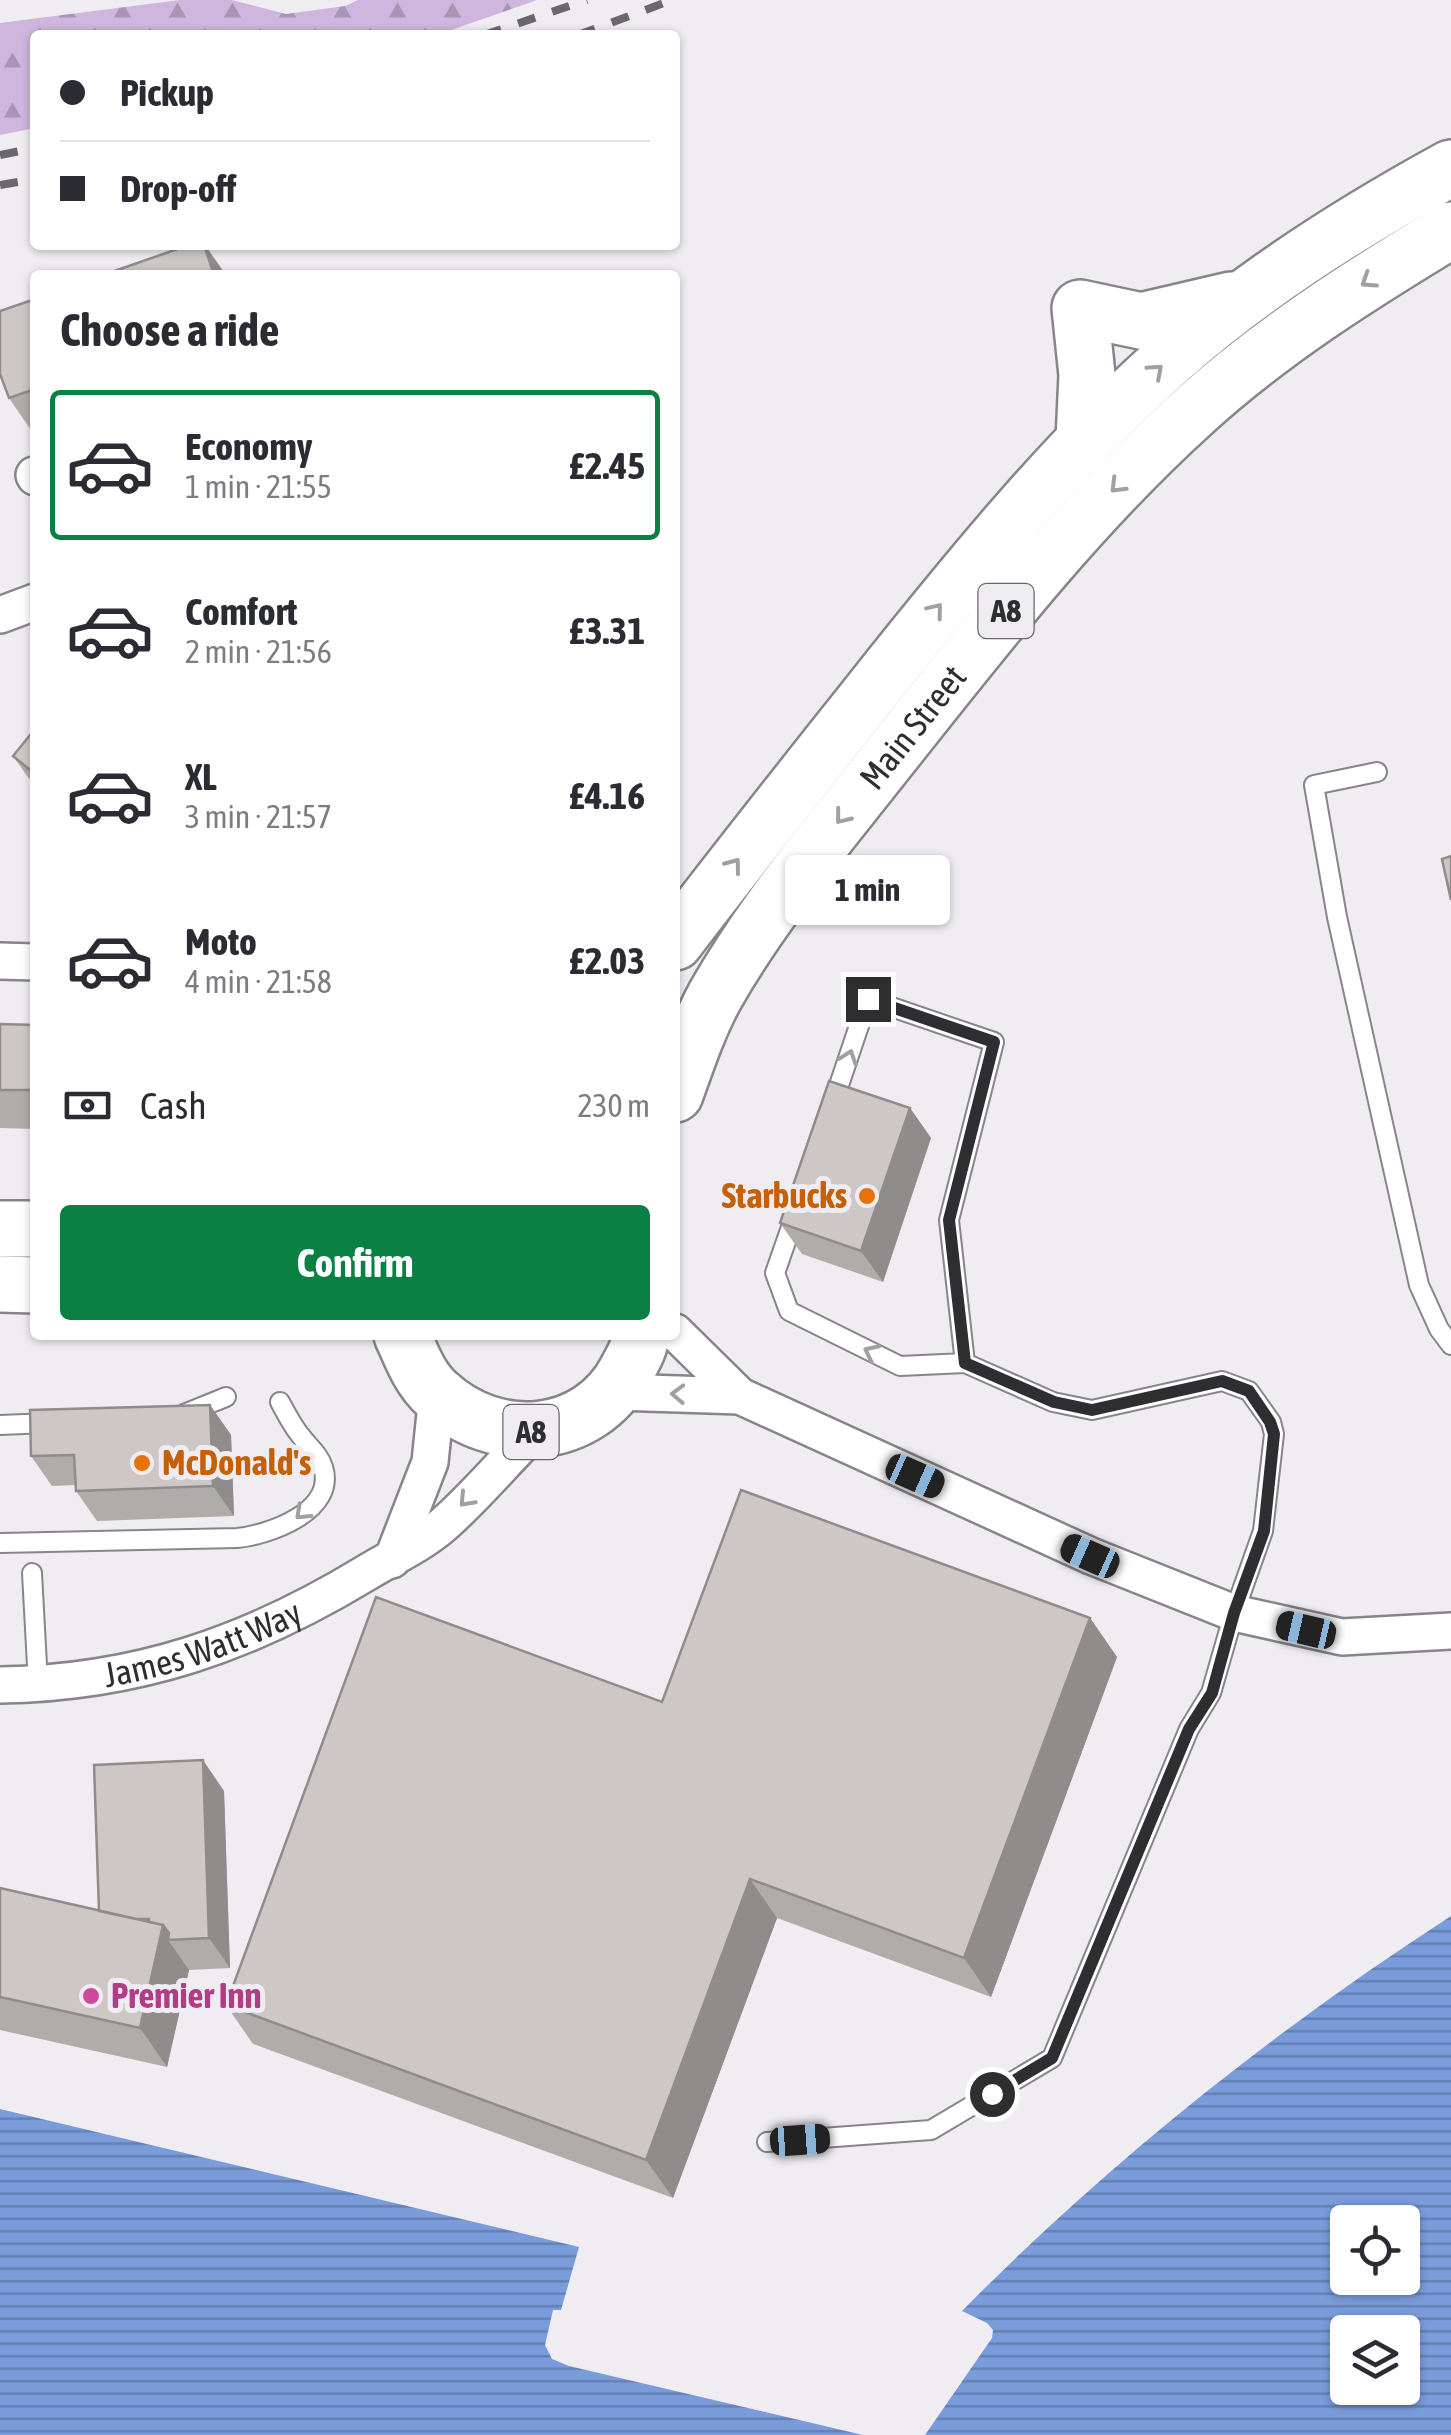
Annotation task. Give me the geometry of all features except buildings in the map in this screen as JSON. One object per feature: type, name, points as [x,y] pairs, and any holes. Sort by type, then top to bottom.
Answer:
[{"type":"highway","name":"Main Street","points":[[680,936],[972,566],[1084,440],[1177,352],[1248,296],[1350,226],[1451,168]]},
{"type":"highway","name":"Main Street","points":[[680,1082],[714,998],[782,894],[978,644],[1080,524],[1192,413],[1252,362],[1313,316],[1451,230]]},
{"type":"highway","points":[[1084,440],[1087,376],[1080,308],[1141,321],[1248,296]]},
{"type":"highway","points":[[0,1230],[30,1229]]},
{"type":"highway","points":[[0,1284],[30,1285]]},
{"type":"highway","name":"A8","points":[[396,1340],[437,1394],[489,1426],[534,1432],[586,1416],[616,1392],[641,1340]]},
{"type":"street","points":[[0,616],[30,604]]},
{"type":"street","points":[[0,961],[30,962]]},
{"type":"street","points":[[680,1337],[740,1396],[1090,1556],[1234,1613],[1342,1638],[1451,1631]]},
{"type":"street","points":[[616,1392],[740,1396]]},
{"type":"street","points":[[392,1560],[430,1462],[437,1394]]},
{"type":"street","name":"James Watt Way","points":[[0,1685],[94,1679],[201,1654],[264,1629],[324,1600],[443,1525],[534,1432]]},
{"type":"lane","points":[[1377,772],[1314,786],[1337,917],[1418,1285],[1451,1345]]},
{"type":"lane","points":[[825,1127],[868,999],[994,1042],[949,1220],[965,1363]]},
{"type":"lane","points":[[767,2142],[932,2130],[1052,2058],[1189,1729],[1212,1693],[1234,1613],[1264,1531],[1274,1434],[1249,1391],[1222,1381],[1092,1410],[1054,1402],[965,1363],[900,1366],[789,1311],[776,1273],[800,1200]]},
{"type":"lane","points":[[174,1419],[226,1397]]},
{"type":"lane","points":[[0,1542],[237,1538],[290,1525],[316,1500],[325,1474],[322,1462],[280,1402]]},
{"type":"lane","points":[[0,1426],[63,1423]]},
{"type":"lane","points":[[0,1439],[13,1428],[26,1424]]},
{"type":"lane","points":[[0,1527],[24,1542]]},
{"type":"lane","points":[[32,1574],[38,1684]]},
{"type":"green space","points":[[180,0],[232,0],[286,14],[345,6],[358,0],[537,0],[451,30],[30,30],[30,129],[0,135],[0,23]]},
{"type":"water","points":[[1451,1916],[1451,2435],[925,2435],[992,2338],[993,2330],[987,2323],[962,2311],[1135,2150],[1321,2005]]},
{"type":"water","points":[[0,2109],[579,2247],[561,2310],[553,2310],[545,2345],[552,2359],[863,2435],[0,2435]]},
{"type":"railway","points":[[499,30],[587,0]]},
{"type":"railway","points":[[591,30],[672,0]]},
{"type":"railway","points":[[0,155],[30,149]]},
{"type":"railway","points":[[0,185],[30,180]]},
{"type":"place","name":"Starbucks","points":[[867,1196]]},
{"type":"place","name":"McDonald's","points":[[142,1463]]},
{"type":"place","name":"Premier Inn","points":[[91,1996]]},
{"type":"route","points":[[868,999],[994,1042],[949,1220],[965,1363],[1054,1402],[1092,1410],[1222,1381],[1249,1391],[1274,1434],[1264,1531],[1234,1613],[1212,1693],[1189,1729],[1052,2058],[992,2094]]}]
